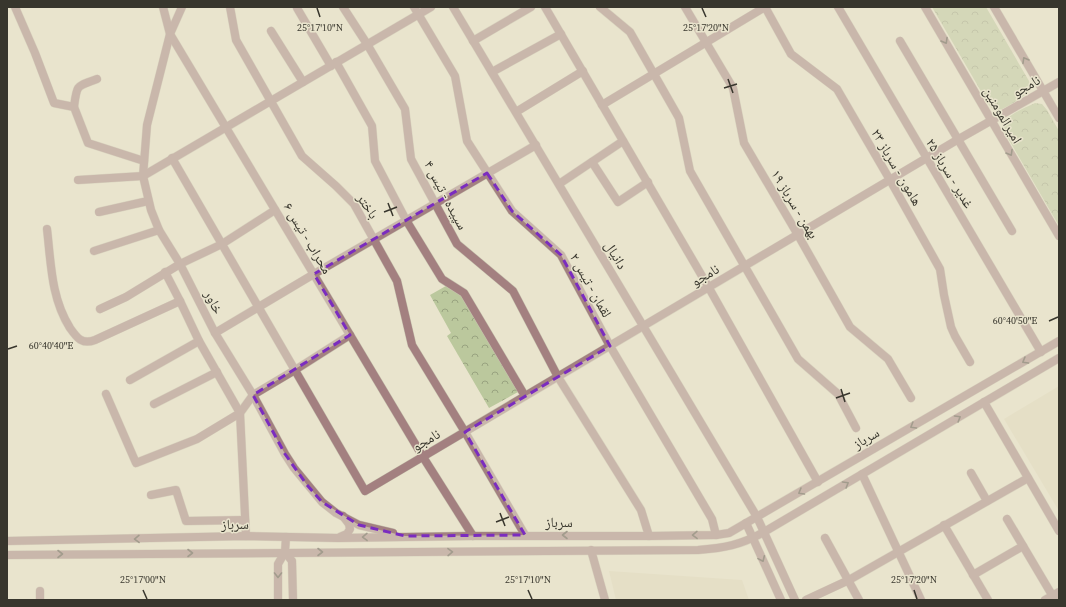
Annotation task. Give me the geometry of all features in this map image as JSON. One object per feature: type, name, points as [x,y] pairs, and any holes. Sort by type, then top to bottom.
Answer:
[{"type":"street","points":[[15,7],[35,53],[54,103],[74,107]]},
{"type":"street","points":[[163,7],[170,34]]},
{"type":"street","name":"خاور","points":[[182,7],[170,34],[147,125],[143,176],[148,201],[159,230],[180,264],[216,333],[254,395],[294,468],[322,502],[343,516],[359,525],[405,536]]},
{"type":"street","name":"باختر","points":[[230,7],[236,40],[302,156],[346,195],[358,211],[397,281],[412,345],[525,535]]},
{"type":"street","name":"سپیده - تیس ۴","points":[[343,7],[367,44],[405,110],[411,159],[457,244],[513,291],[558,377],[641,510],[649,536]]},
{"type":"street","points":[[78,180],[143,176],[367,44],[416,10],[431,7]]},
{"type":"street","name":"دانیال","points":[[453,7],[757,517],[795,600]]},
{"type":"street","points":[[473,41],[531,7]]},
{"type":"street","points":[[545,7],[709,288],[818,482]]},
{"type":"street","points":[[600,7],[630,32],[679,118],[690,171],[746,266],[798,359],[838,394],[856,428]]},
{"type":"street","name":"بهمن - سرباز ۱۹","points":[[685,7],[733,88],[744,143],[850,327],[888,359],[911,398]]},
{"type":"street","points":[[602,105],[765,7]]},
{"type":"street","name":"هامون - سرباز ۲۳","points":[[765,7],[791,54],[837,90],[890,180],[940,269],[951,327],[970,362]]},
{"type":"street","name":"غدیر - سرباز ۲۵","points":[[838,7],[926,159],[1041,352]]},
{"type":"street","name":"امیرالمومنین","points":[[925,7],[1059,236]]},
{"type":"street","points":[[994,7],[1059,118]]},
{"type":"street","points":[[297,8],[372,126],[375,161],[406,220],[442,279],[464,293],[525,396]]},
{"type":"street","name":"لقمان - تیس ۲","points":[[416,10],[455,76],[467,141],[512,211],[561,255],[610,346],[712,519],[716,534]]},
{"type":"street","points":[[271,31],[303,82]]},
{"type":"street","name":"محراب - تیس ۶","points":[[170,34],[423,457],[473,536]]},
{"type":"street","points":[[492,72],[561,34]]},
{"type":"street","points":[[900,42],[1012,231]]},
{"type":"street","points":[[516,112],[583,71]]},
{"type":"street","points":[[97,79],[79,85],[76,89],[74,107],[88,143],[144,161]]},
{"type":"street","name":"نامجو","points":[[295,370],[365,491],[957,140],[1059,82]]},
{"type":"street","points":[[559,184],[623,141]]},
{"type":"street","points":[[216,333],[373,239],[536,145]]},
{"type":"street","points":[[172,158],[295,370]]},
{"type":"street","points":[[592,162],[618,202],[648,182]]},
{"type":"street","points":[[99,212],[148,201]]},
{"type":"street","points":[[100,309],[126,297],[180,264],[222,244],[275,210]]},
{"type":"street","points":[[47,228],[53,284],[57,302],[68,324],[76,336],[83,342],[95,340],[180,301]]},
{"type":"street","points":[[94,251],[159,230]]},
{"type":"street","points":[[165,272],[199,341],[240,414],[246,536]]},
{"type":"street","points":[[106,394],[136,463],[197,439],[240,414],[254,395],[350,335]]},
{"type":"street","points":[[130,380],[199,341]]},
{"type":"street","name":"سرباز","points":[[7,541],[246,536],[338,538],[525,535],[649,536],[729,533],[1059,341]]},
{"type":"street","name":"سرباز","points":[[7,555],[716,549],[735,546],[764,532],[1059,358]]},
{"type":"street","points":[[154,404],[216,372]]},
{"type":"street","points":[[976,389],[1059,530]]},
{"type":"street","points":[[971,473],[988,501]]},
{"type":"street","points":[[862,474],[921,600]]},
{"type":"street","points":[[806,600],[849,580],[1028,478]]},
{"type":"street","points":[[151,495],[176,490],[186,521],[245,520]]},
{"type":"street","points":[[338,538],[349,532],[349,524],[343,516]]},
{"type":"street","points":[[1007,519],[1053,597]]},
{"type":"street","points":[[746,524],[781,600]]},
{"type":"street","points":[[944,525],[988,600]]},
{"type":"street","points":[[591,536],[591,550],[605,600]]},
{"type":"street","points":[[278,600],[278,564],[285,552],[286,537]]},
{"type":"street","points":[[825,538],[859,600]]},
{"type":"street","points":[[33,554],[34,541]]},
{"type":"street","points":[[973,575],[1023,546]]},
{"type":"street","points":[[285,552],[292,561],[293,600]]},
{"type":"street","points":[[40,591],[40,600]]},
{"type":"highlighted area","points":[[487,173],[512,211],[561,255],[610,346],[465,432],[525,535],[405,536],[359,525],[322,502],[307,485],[285,454],[253,395],[350,335],[314,274]]},
{"type":"shaded area","points":[[1059,386],[1059,511],[1004,419]]},
{"type":"shaded area","points":[[609,571],[742,580],[749,600],[616,600]]},
{"type":"green space","points":[[932,7],[986,7],[1029,81],[1029,91],[1003,108],[996,111],[993,110]]},
{"type":"green space","points":[[1035,103],[1042,104],[1059,131],[1059,226],[1002,128],[1007,119]]},
{"type":"green space","points":[[453,282],[518,392],[489,408],[447,336],[451,333],[430,295]]}]
